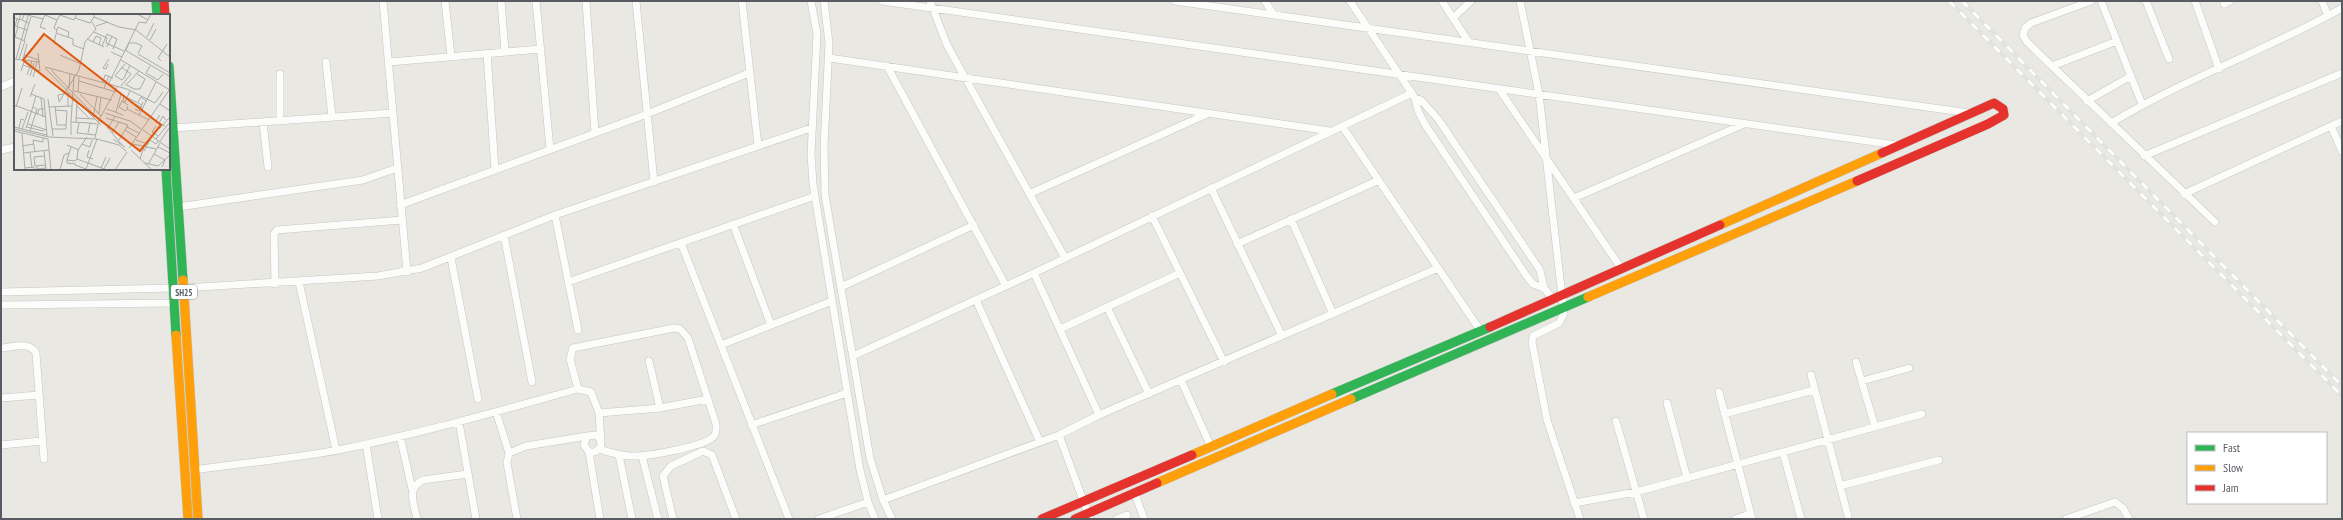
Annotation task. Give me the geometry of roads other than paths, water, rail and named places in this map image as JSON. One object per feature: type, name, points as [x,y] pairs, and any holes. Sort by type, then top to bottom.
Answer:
[{"type":"street","points":[[156,1],[157,14]]},
{"type":"street","points":[[164,1],[165,14]]},
{"type":"street","points":[[383,1],[407,272]]},
{"type":"street","points":[[445,1],[451,56]]},
{"type":"street","points":[[501,1],[505,51]]},
{"type":"street","points":[[536,1],[550,149]]},
{"type":"street","points":[[586,1],[595,133]]},
{"type":"street","points":[[636,1],[654,182]]},
{"type":"street","points":[[742,1],[758,146]]},
{"type":"street","points":[[811,1],[817,34],[811,128],[811,154],[815,196],[860,470],[868,502],[875,519]]},
{"type":"street","points":[[824,1],[828,21],[824,146],[825,189],[870,458],[882,500],[892,519]]},
{"type":"street","points":[[882,1],[1896,145]]},
{"type":"street","points":[[930,1],[947,45],[1065,258]]},
{"type":"street","points":[[1175,1],[1369,29],[1468,41],[1531,52],[1969,113]]},
{"type":"street","points":[[1265,1],[1274,15]]},
{"type":"street","points":[[1350,1],[1413,95],[1418,111],[1426,126],[1528,278],[1533,284],[1544,288],[1557,297],[1564,307],[1563,319],[1533,336]]},
{"type":"street","points":[[1442,1],[1468,41]]},
{"type":"street","points":[[1453,18],[1471,1]]},
{"type":"street","points":[[1520,1],[1540,94],[1548,160],[1557,297]]},
{"type":"street","points":[[2091,1],[2031,23],[2025,28],[2023,35],[2027,42],[2087,101],[2215,222]]},
{"type":"street","points":[[2101,1],[2142,104]]},
{"type":"street","points":[[2146,1],[2169,59]]},
{"type":"street","points":[[2195,1],[2219,69]]},
{"type":"street","points":[[2322,1],[2328,16]]},
{"type":"street","points":[[2111,123],[2142,104],[2219,69],[2342,8]]},
{"type":"street","points":[[2052,66],[2117,41]]},
{"type":"street","points":[[388,62],[541,49]]},
{"type":"street","points":[[487,53],[495,170]]},
{"type":"street","points":[[828,58],[1330,132]]},
{"type":"street","points":[[326,62],[332,117]]},
{"type":"street","points":[[887,66],[1006,286]]},
{"type":"street","points":[[400,204],[647,114],[749,73]]},
{"type":"street","points":[[2144,156],[2342,73]]},
{"type":"street","points":[[280,74],[280,121]]},
{"type":"street","points":[[2087,101],[2131,76]]},
{"type":"street","points":[[1,86],[13,82]]},
{"type":"street","name":"SH25","points":[[170,82],[198,519]]},
{"type":"street","points":[[1499,89],[1621,268]]},
{"type":"street","points":[[853,356],[1034,273],[1342,126],[1413,95]]},
{"type":"street","points":[[1413,95],[1421,100],[1438,119],[1540,270],[1544,288]]},
{"type":"street","points":[[1042,519],[1211,448],[1557,297],[1969,113],[1994,103],[1999,105],[2004,115],[1988,124],[1135,494],[1089,517],[1075,519]]},
{"type":"street","points":[[173,128],[393,113]]},
{"type":"street","points":[[1029,194],[1207,114]]},
{"type":"street","points":[[2184,194],[2342,121]]},
{"type":"street","points":[[263,122],[268,167]]},
{"type":"street","points":[[1574,198],[1744,123]]},
{"type":"street","points":[[1342,126],[1480,330]]},
{"type":"street","points":[[2331,126],[2342,151]]},
{"type":"street","points":[[183,288],[275,284],[407,272],[451,258],[556,215],[811,128]]},
{"type":"street","points":[[1,150],[14,147]]},
{"type":"street","points":[[178,207],[363,180],[397,168]]},
{"type":"street","name":"SH25","points":[[166,170],[188,519]]},
{"type":"street","points":[[1237,244],[1379,180]]},
{"type":"street","points":[[1211,188],[1282,336]]},
{"type":"street","points":[[568,282],[815,196]]},
{"type":"street","points":[[556,215],[578,330]]},
{"type":"street","points":[[1152,216],[1224,362]]},
{"type":"street","points":[[1291,219],[1333,314]]},
{"type":"street","points":[[275,284],[274,234],[277,230],[402,220]]},
{"type":"street","points":[[733,224],[771,325]]},
{"type":"street","points":[[841,287],[974,226]]},
{"type":"street","points":[[504,235],[532,382]]},
{"type":"street","points":[[681,243],[788,519]]},
{"type":"street","points":[[451,258],[478,399]]},
{"type":"street","points":[[882,500],[1059,435],[1099,416],[1438,268]]},
{"type":"street","points":[[1034,273],[1099,416]]},
{"type":"street","points":[[1060,329],[1180,273]]},
{"type":"street","points":[[299,282],[336,450]]},
{"type":"street","points":[[1,292],[173,288]]},
{"type":"street","points":[[976,300],[1040,442]]},
{"type":"street","points":[[721,345],[832,301]]},
{"type":"street","points":[[1,306],[174,303]]},
{"type":"street","points":[[1107,307],[1149,394]]},
{"type":"street","points":[[1527,323],[1533,336],[1547,420],[1580,519]]},
{"type":"street","points":[[578,388],[570,359],[570,352],[573,348],[674,328],[680,329],[688,338],[716,424],[717,431],[714,436],[697,444],[642,456],[619,455],[600,449]]},
{"type":"street","points":[[1,348],[28,346],[33,348],[36,353],[44,459]]},
{"type":"street","points":[[649,361],[660,408]]},
{"type":"street","points":[[1856,362],[1875,427]]},
{"type":"street","points":[[1862,381],[1909,368]]},
{"type":"street","points":[[1812,375],[1814,390],[1848,516]]},
{"type":"street","points":[[1181,380],[1211,448]]},
{"type":"street","points":[[194,470],[336,450],[366,444],[459,422],[578,388],[592,392],[599,413],[602,442],[600,449],[595,452],[589,452]]},
{"type":"street","points":[[1724,414],[1814,390]]},
{"type":"street","points":[[1719,392],[1751,517],[1735,519]]},
{"type":"street","points":[[751,425],[847,393]]},
{"type":"street","points":[[1,398],[39,395]]},
{"type":"street","points":[[599,413],[660,408],[708,399]]},
{"type":"street","points":[[1667,403],[1687,478]]},
{"type":"street","points":[[496,412],[509,453],[508,463],[517,519]]},
{"type":"street","points":[[1574,503],[1636,492],[1922,414]]},
{"type":"street","points":[[1616,421],[1644,519]]},
{"type":"street","points":[[459,422],[476,519]]},
{"type":"street","points":[[509,453],[526,446],[587,436],[596,435],[602,442]]},
{"type":"street","points":[[1059,435],[1089,517]]},
{"type":"street","points":[[400,436],[417,519]]},
{"type":"street","points":[[587,436],[584,445],[589,452],[600,519]]},
{"type":"street","points":[[1,445],[42,441]]},
{"type":"street","points":[[366,444],[378,519]]},
{"type":"street","points":[[673,519],[663,476],[671,466],[703,451],[712,454],[736,519]]},
{"type":"street","points":[[1783,452],[1801,519]]},
{"type":"street","points":[[619,455],[632,519]]},
{"type":"street","points":[[642,456],[658,519]]},
{"type":"street","points":[[1840,486],[1939,460]]},
{"type":"street","points":[[412,489],[417,483],[423,480],[468,474]]},
{"type":"street","points":[[1135,494],[1144,519]]},
{"type":"street","points":[[819,519],[868,502]]},
{"type":"street","points":[[2066,519],[2115,502],[2123,508],[2129,519]]},
{"type":"street","points":[[1117,519],[1127,515]]},
{"type":"railway","points":[[1949,1],[2342,396]]},
{"type":"railway","points":[[1962,1],[2342,386]]}]
